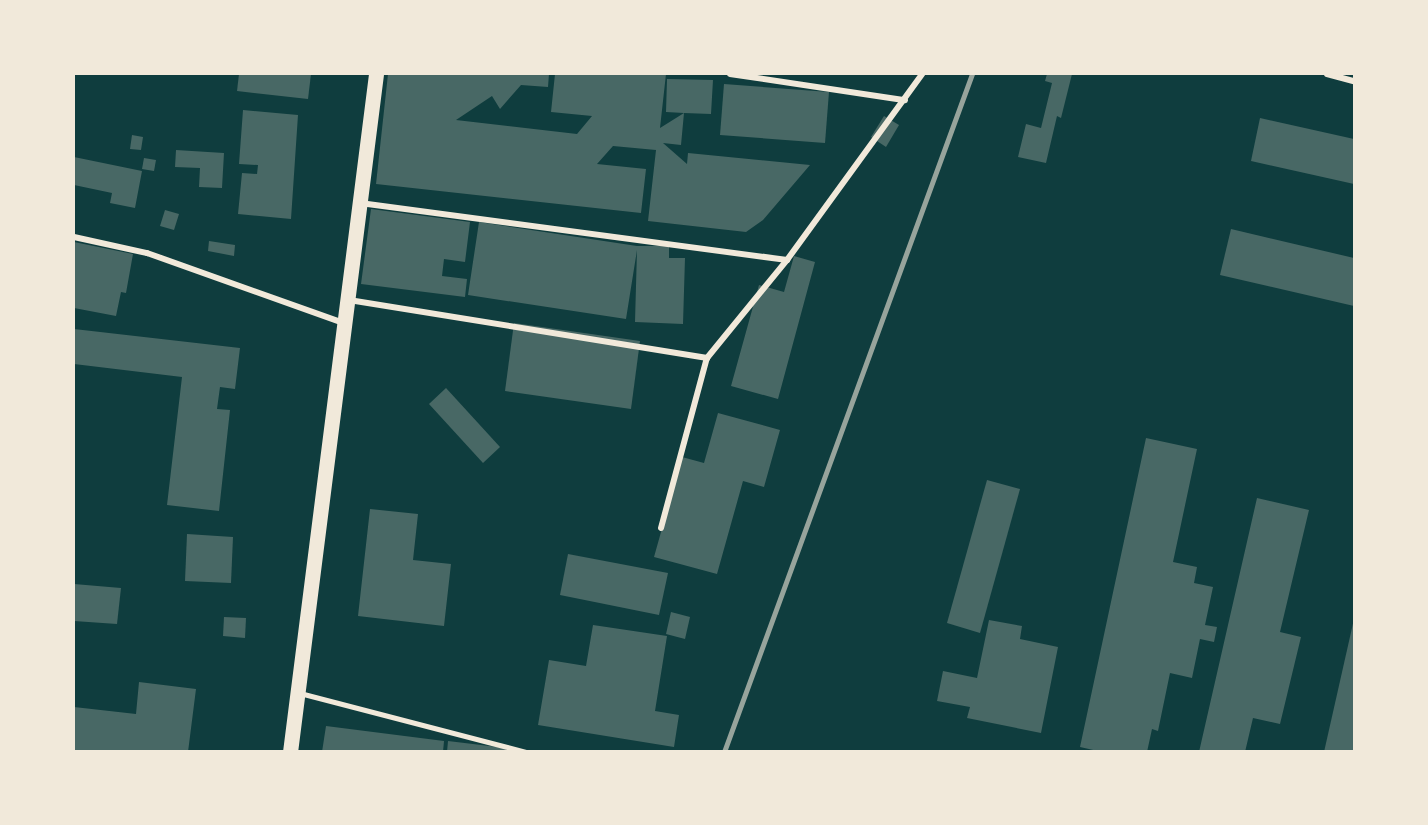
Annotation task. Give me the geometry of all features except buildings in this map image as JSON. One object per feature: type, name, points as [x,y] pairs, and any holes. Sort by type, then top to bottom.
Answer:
[{"type":"main road","points":[[290,752],[376,74]]},
{"type":"street","points":[[730,74],[905,100]]},
{"type":"street","points":[[661,528],[707,358],[787,260],[922,74]]},
{"type":"street","points":[[1327,74],[1340,75],[1354,81]]},
{"type":"street","points":[[360,203],[787,260]]},
{"type":"street","points":[[74,237],[147,253],[344,323]]},
{"type":"street","points":[[347,300],[707,358]]},
{"type":"lane","points":[[297,692],[526,752]]},
{"type":"railway","points":[[724,752],[972,74]]}]
